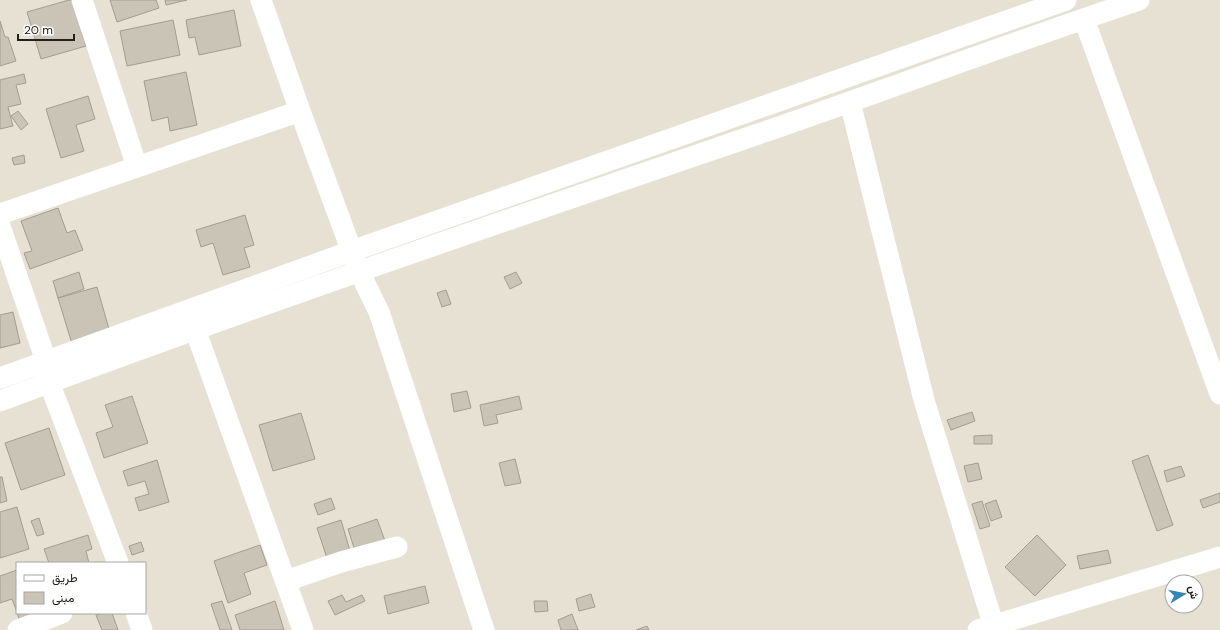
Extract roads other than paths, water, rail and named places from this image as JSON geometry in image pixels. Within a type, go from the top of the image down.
[{"type":"street","points":[[82,0],[136,167]]},
{"type":"street","points":[[261,0],[352,251],[379,312],[484,630]]},
{"type":"street","points":[[0,378],[352,251],[1066,0]]},
{"type":"street","points":[[0,401],[195,329],[850,102],[1138,0]]},
{"type":"street","points":[[1084,18],[1220,394]]},
{"type":"street","points":[[850,102],[924,400],[989,628],[1220,557]]},
{"type":"street","points":[[0,214],[300,111]]},
{"type":"street","points":[[0,226],[46,362]]},
{"type":"street","points":[[195,329],[303,630]]},
{"type":"street","points":[[50,382],[118,562]]},
{"type":"street","points":[[286,581],[341,562],[397,547]]},
{"type":"street","points":[[18,630],[59,614]]},
{"type":"street","points":[[136,614],[142,630]]}]
